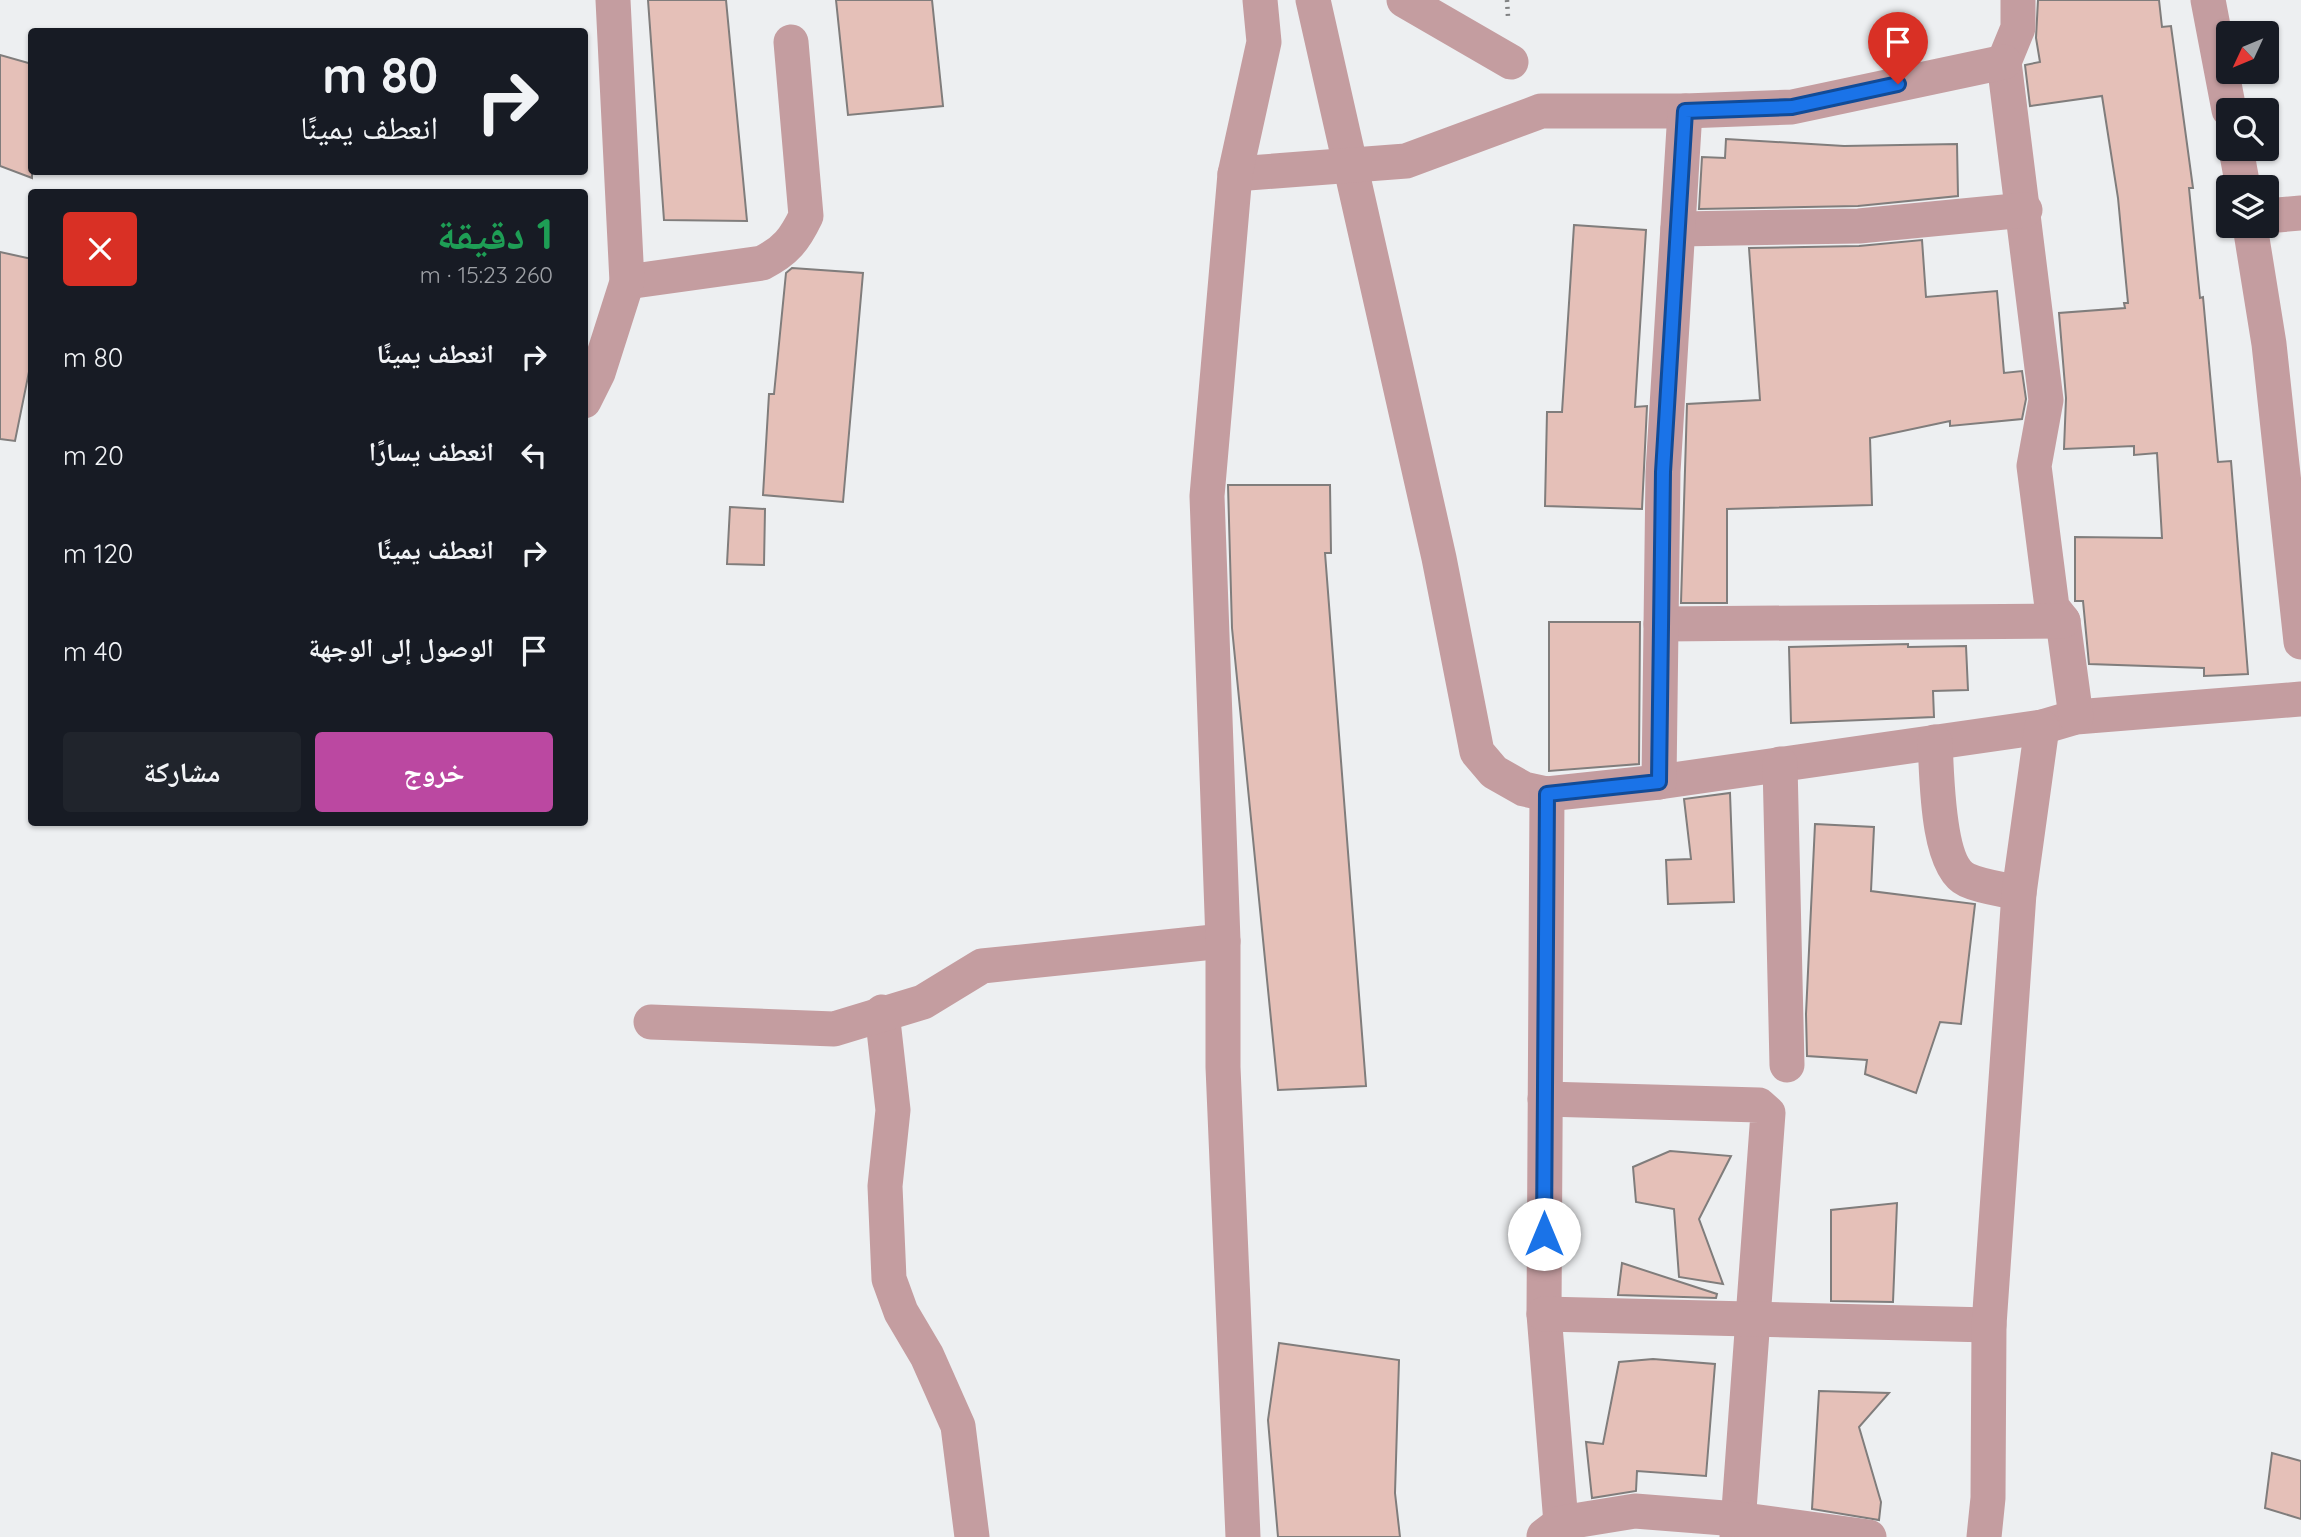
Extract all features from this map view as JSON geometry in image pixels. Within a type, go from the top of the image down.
[{"type":"street","points":[[588,393],[598,373],[627,282],[613,0]]},
{"type":"street","points":[[1243,1537],[1223,1067],[1223,941],[1207,496],[1235,174],[1264,43],[1260,0]]},
{"type":"street","points":[[1313,0],[1439,558],[1477,752],[1494,772],[1524,789],[1547,794],[1659,782],[2042,727],[2076,717],[2301,699]]},
{"type":"street","points":[[1404,0],[1511,62]]},
{"type":"street","points":[[2018,0],[2018,28],[2004,62],[2025,210],[2046,400],[2034,466],[2053,607],[2063,621],[2076,717]]},
{"type":"street","points":[[2208,0],[2227,98]]},
{"type":"street","points":[[627,282],[762,262],[781,254],[794,240],[806,216],[791,42]]},
{"type":"street","points":[[1235,174],[1406,161],[1541,111],[1685,111],[1792,107],[2004,62]]},
{"type":"street","points":[[1659,782],[1663,472],[1685,111]]},
{"type":"street","points":[[1678,229],[1858,226],[2025,210]]},
{"type":"street","points":[[2279,215],[2301,214]]},
{"type":"street","points":[[2252,238],[2269,344],[2301,642]]},
{"type":"street","points":[[1661,624],[2063,621]]},
{"type":"street","points":[[1984,1537],[1988,1498],[1989,1325],[2019,893],[2042,727]]},
{"type":"street","points":[[1935,742],[1941,834],[1957,868],[1967,880],[2019,893]]},
{"type":"street","points":[[1780,764],[1787,1065]]},
{"type":"street","points":[[1547,794],[1544,1314],[1552,1530],[1636,1511],[1737,1528],[1869,1537]]},
{"type":"street","points":[[651,1022],[834,1029],[882,1012],[923,1002],[982,966],[1223,941]]},
{"type":"street","points":[[882,1012],[893,1110],[885,1186],[890,1279],[901,1312],[927,1356],[958,1426],[972,1537]]},
{"type":"street","points":[[1545,1099],[1759,1105],[1766,1108],[1768,1113],[1737,1528]]},
{"type":"street","points":[[1544,1314],[1989,1325]]},
{"type":"building","points":[[648,0],[726,0],[747,221],[664,220]]},
{"type":"building","points":[[836,0],[932,0],[943,106],[848,115]]},
{"type":"building","points":[[2038,0],[2159,0],[2162,27],[2171,26],[2193,188],[2189,188],[2200,298],[2203,297],[2218,462],[2231,461],[2248,674],[2204,676],[2204,668],[2089,664],[2083,601],[2075,601],[2075,537],[2162,538],[2157,453],[2134,455],[2134,446],[2064,449],[2066,398],[2059,313],[2125,308],[2124,303],[2128,303],[2118,198],[2102,96],[2030,106],[2025,65],[2040,62],[2036,38]]},
{"type":"building","points":[[0,55],[28,63],[28,175],[32,175],[32,178],[0,166]]},
{"type":"building","points":[[1726,139],[1844,146],[1957,144],[1958,196],[1858,206],[1699,209],[1702,157],[1725,158]]},
{"type":"building","points":[[1574,225],[1646,230],[1635,407],[1647,406],[1642,509],[1545,506],[1547,412],[1562,412]]},
{"type":"building","points":[[1922,240],[1926,297],[1997,291],[2004,373],[2022,371],[2026,399],[2022,419],[1950,426],[1950,421],[1870,438],[1872,505],[1727,509],[1727,603],[1681,603],[1687,404],[1760,400],[1749,248],[1859,246]]},
{"type":"building","points":[[0,252],[28,258],[28,377],[15,441],[0,439]]},
{"type":"building","points":[[792,268],[863,273],[843,502],[763,495],[769,394],[774,394],[786,273]]},
{"type":"building","points":[[1228,485],[1330,485],[1331,553],[1325,553],[1366,1086],[1278,1090],[1232,628]]},
{"type":"building","points":[[730,507],[765,509],[764,565],[727,564]]},
{"type":"building","points":[[1549,622],[1640,622],[1639,764],[1549,771]]},
{"type":"building","points":[[1908,644],[1908,647],[1966,646],[1968,690],[1933,691],[1934,717],[1791,723],[1789,647]]},
{"type":"building","points":[[1730,793],[1734,902],[1668,904],[1666,860],[1691,859],[1684,799]]},
{"type":"building","points":[[1815,824],[1874,827],[1871,891],[1975,904],[1961,1024],[1940,1022],[1916,1093],[1865,1074],[1867,1060],[1807,1056],[1806,1014]]},
{"type":"building","points":[[1670,1151],[1731,1156],[1699,1219],[1723,1284],[1679,1277],[1674,1209],[1636,1202],[1633,1167]]},
{"type":"building","points":[[1897,1203],[1893,1302],[1831,1301],[1831,1210]]},
{"type":"building","points":[[1622,1263],[1717,1294],[1716,1298],[1618,1295]]},
{"type":"building","points":[[1279,1343],[1399,1360],[1395,1493],[1400,1537],[1278,1537],[1268,1420]]},
{"type":"building","points":[[1653,1359],[1715,1364],[1706,1476],[1637,1471],[1636,1491],[1592,1498],[1586,1442],[1603,1444],[1619,1362]]},
{"type":"building","points":[[1819,1391],[1889,1393],[1859,1427],[1881,1502],[1879,1520],[1812,1509]]},
{"type":"building","points":[[2272,1453],[2301,1461],[2301,1519],[2265,1508]]},
{"type":"route","points":[[1544,1234],[1547,794],[1659,782],[1663,472],[1685,111],[1792,107],[1898,84]]}]
